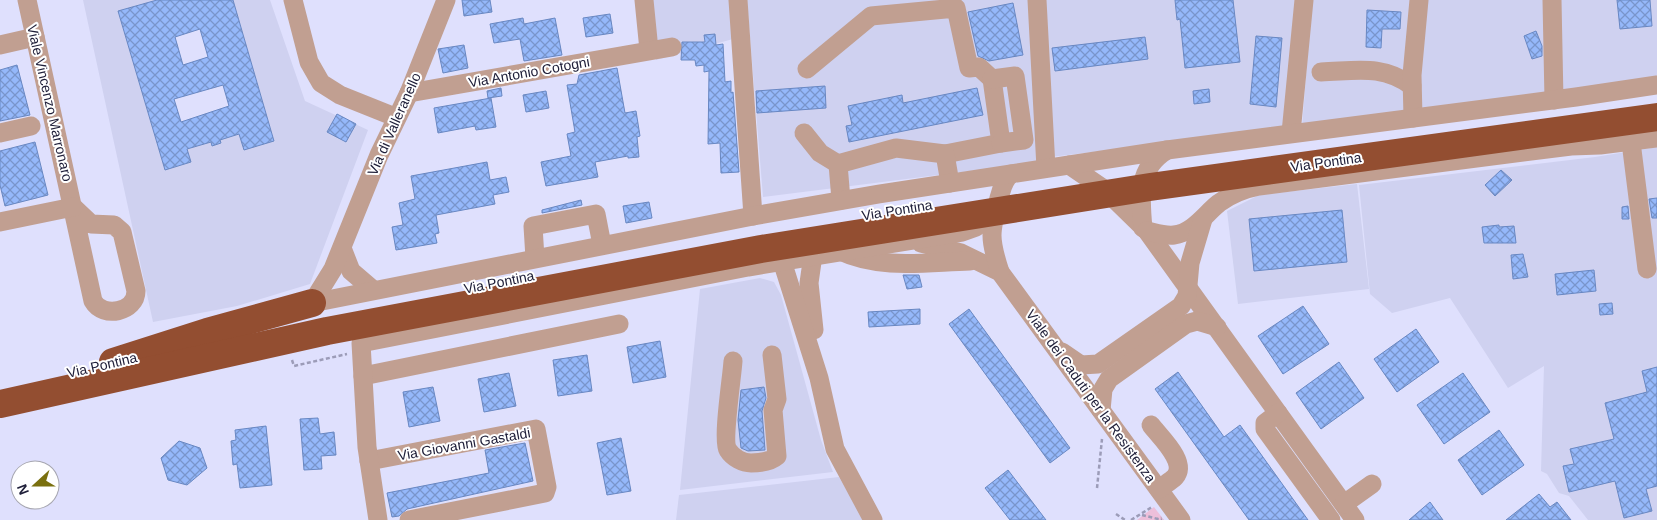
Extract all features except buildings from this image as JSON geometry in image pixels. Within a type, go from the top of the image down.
[{"type":"highway","name":"Via Pontina","points":[[0,387],[116,370],[346,327],[764,240],[1236,166],[1650,123]]},
{"type":"highway","points":[[116,370],[207,332],[312,303]]},
{"type":"highway","points":[[116,370],[263,353],[361,347]]},
{"type":"highway","name":"Via Pontina","points":[[0,404],[116,370]]},
{"type":"street","name":"Viale Vincenzo Marronaro","points":[[27,0],[93,301],[100,310],[106,312],[130,306],[134,301],[136,291],[122,232],[114,225],[91,224],[73,207]]},
{"type":"street","points":[[293,0],[309,62],[321,83],[340,95],[395,117]]},
{"type":"street","name":"Via di Valleranello","points":[[312,303],[330,275],[342,248],[395,117],[409,93],[446,0]]},
{"type":"street","points":[[644,0],[649,50]]},
{"type":"street","points":[[738,0],[764,240],[819,378]]},
{"type":"street","points":[[1037,0],[1046,168]]},
{"type":"street","points":[[1292,133],[1304,0]]},
{"type":"street","points":[[1412,118],[1412,86],[1419,0]]},
{"type":"street","points":[[1552,0],[1554,100]]},
{"type":"street","points":[[807,69],[870,8],[958,4],[969,68],[979,68],[992,79],[1001,143]]},
{"type":"street","points":[[0,45],[35,37]]},
{"type":"street","name":"Via Antonio Cotogni","points":[[409,93],[672,47]]},
{"type":"street","points":[[1321,72],[1375,70],[1392,73],[1412,86]]},
{"type":"street","points":[[804,132],[820,153],[838,164],[896,148],[945,154],[1024,140],[1015,76],[992,79]]},
{"type":"street","name":"Via Pontina","points":[[361,347],[764,240],[842,200],[1167,150],[1657,85]]},
{"type":"street","points":[[1021,119],[1044,117]]},
{"type":"street","points":[[1647,270],[1650,123]]},
{"type":"street","name":"Via Pontina","points":[[1145,230],[1175,235],[1203,219],[1212,209],[1230,196],[1258,186],[1571,146],[1650,123]]},
{"type":"street","points":[[0,133],[31,126]]},
{"type":"street","points":[[1145,230],[1141,199],[1145,177],[1152,161],[1167,150]]},
{"type":"street","points":[[945,154],[950,183]]},
{"type":"street","points":[[838,164],[842,200]]},
{"type":"street","points":[[1069,164],[1104,189],[1145,230],[1188,285],[1355,520]]},
{"type":"street","points":[[1000,272],[991,239],[1003,184],[1011,174]]},
{"type":"street","points":[[980,178],[993,186],[997,206]]},
{"type":"street","name":"Via Pontina","points":[[312,303],[372,289],[602,245],[764,240],[813,255],[904,242],[967,230],[983,223],[997,206]]},
{"type":"street","points":[[0,222],[73,207]]},
{"type":"street","points":[[535,258],[533,226],[542,224],[596,214],[602,245]]},
{"type":"street","name":"Via Pontina","points":[[1055,347],[1076,363],[1087,366],[1098,364],[1180,306],[1186,296],[1191,255],[1203,219]]},
{"type":"street","name":"Via Pontina","points":[[904,242],[947,248],[978,260],[1000,272]]},
{"type":"street","points":[[342,248],[351,271],[372,289]]},
{"type":"street","points":[[839,251],[856,259],[885,263],[978,260]]},
{"type":"street","points":[[813,255],[809,283],[819,378],[835,449],[873,520]]},
{"type":"street","name":"Viale dei Caduti per la Resistenza","points":[[1000,272],[1101,410],[1157,497],[1181,520]]},
{"type":"street","points":[[1101,410],[1103,389],[1108,379],[1182,326],[1197,321],[1217,327]]},
{"type":"street","points":[[362,376],[619,324]]},
{"type":"street","points":[[361,347],[369,462],[378,520]]},
{"type":"street","points":[[734,361],[728,421],[725,431],[727,450],[738,460],[749,463],[772,461],[777,456],[773,410],[777,400],[772,355]]},
{"type":"street","points":[[1278,413],[1265,423],[1265,429],[1331,520]]},
{"type":"street","points":[[1151,425],[1178,460],[1179,469],[1157,497]]},
{"type":"street","name":"Via Giovanni Gastaldi","points":[[369,462],[536,430],[548,486],[545,493],[409,520]]},
{"type":"street","points":[[1344,504],[1372,484]]},
{"type":"path","points":[[294,366],[361,347]]},
{"type":"path","points":[[1098,488],[1102,432]]},
{"type":"path","points":[[1131,520],[1142,515],[1157,497]]},
{"type":"path","points":[[1116,514],[1125,520]]},
{"type":"path","points":[[1142,515],[1162,520]]},
{"type":"shaded area","points":[[83,0],[157,0],[118,12],[165,170],[191,162],[187,149],[211,142],[212,146],[221,143],[220,140],[239,134],[244,149],[274,140],[233,0],[270,0],[305,101],[368,130],[310,284],[237,306],[153,322]]},
{"type":"shaded area","points":[[652,0],[731,0],[733,39],[656,60]]},
{"type":"shaded area","points":[[747,0],[1033,0],[1042,162],[763,197]]},
{"type":"shaded area","points":[[1045,0],[1296,0],[1285,129],[1051,157]]},
{"type":"shaded area","points":[[1312,0],[1549,0],[1546,95],[1302,127]]},
{"type":"shaded area","points":[[1560,0],[1657,0],[1657,77],[1560,95]]},
{"type":"shaded area","points":[[1657,147],[1657,520],[1588,520],[1569,496],[1559,493],[1547,474],[1541,471],[1544,366],[1508,388],[1450,298],[1392,313],[1370,294],[1359,185],[1595,157]]},
{"type":"shaded area","points":[[1357,184],[1369,289],[1238,304],[1227,211],[1259,195]]},
{"type":"shaded area","points":[[760,278],[774,282],[781,295],[821,440],[833,472],[680,490],[700,289]]},
{"type":"shaded area","points":[[839,477],[864,520],[676,520],[679,495]]},
{"type":"green space","points":[[1154,507],[1164,520],[1137,520]]}]
